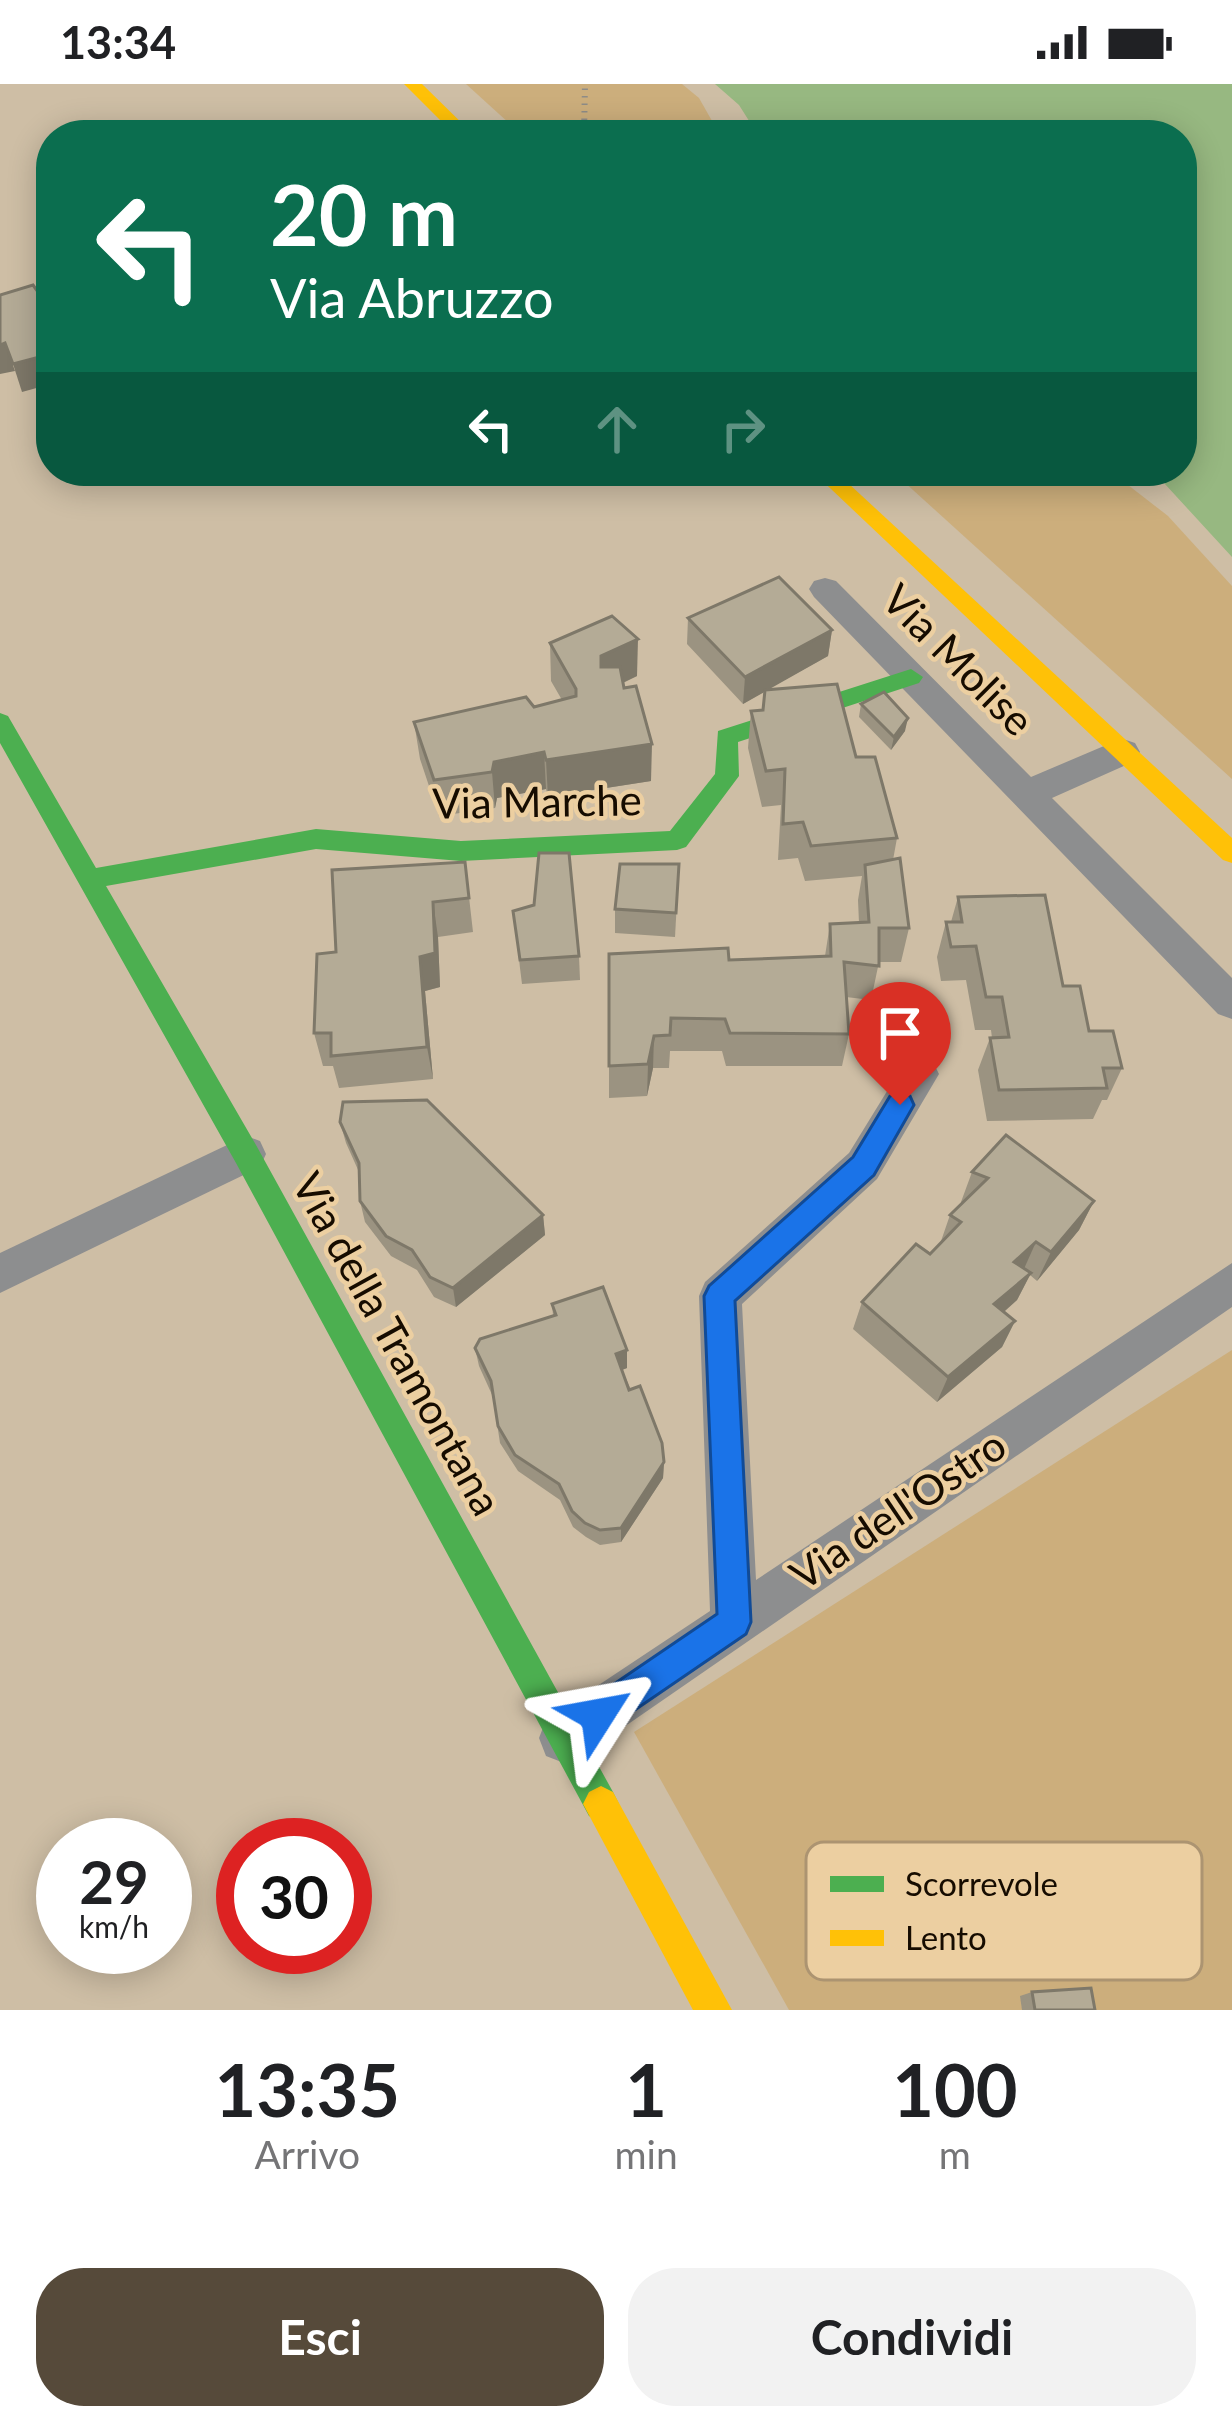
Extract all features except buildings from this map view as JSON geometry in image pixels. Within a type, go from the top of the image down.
[{"type":"street","points":[[412,84],[450,120]]},
{"type":"street","points":[[838,486],[1232,853]]},
{"type":"street","name":"Via Molise","points":[[825,590],[1232,1003]]},
{"type":"street","name":"Via Marche","points":[[89,878],[316,839],[461,851],[677,840],[728,776],[726,737],[911,677]]},
{"type":"street","name":"Via della Tramontana","points":[[0,722],[246,1154],[713,2010]]},
{"type":"street","name":"Via Molise","points":[[1026,794],[1123,752]]},
{"type":"street","points":[[734,1622],[719,1296],[863,1166],[919,1074]]},
{"type":"street","points":[[0,1274],[246,1154]]},
{"type":"street","name":"Via dell'Ostro","points":[[564,1738],[1232,1282]]},
{"type":"path","points":[[584,120],[585,84]]},
{"type":"shaded area","points":[[466,84],[682,84],[699,98],[711,120],[506,120]]},
{"type":"shaded area","points":[[715,84],[1232,84],[1232,557],[1167,486],[1197,486],[1197,120],[748,120]]},
{"type":"shaded area","points":[[909,486],[1129,486],[1168,516],[1232,586],[1232,779]]},
{"type":"shaded area","points":[[1232,1350],[1232,2010],[789,2010],[634,1732]]},
{"type":"traffic: fast","points":[[89,879],[316,839],[461,851],[677,840],[727,776],[726,737],[911,677]]},
{"type":"traffic: fast","points":[[0,722],[246,1154],[601,1804]]},
{"type":"traffic: slow","points":[[412,84],[449,120]]},
{"type":"traffic: slow","points":[[838,486],[1232,853]]},
{"type":"traffic: slow","points":[[601,1804],[713,2010]]},
{"type":"route","points":[[598,1715],[734,1622],[719,1296],[863,1166],[900,1105]]}]
